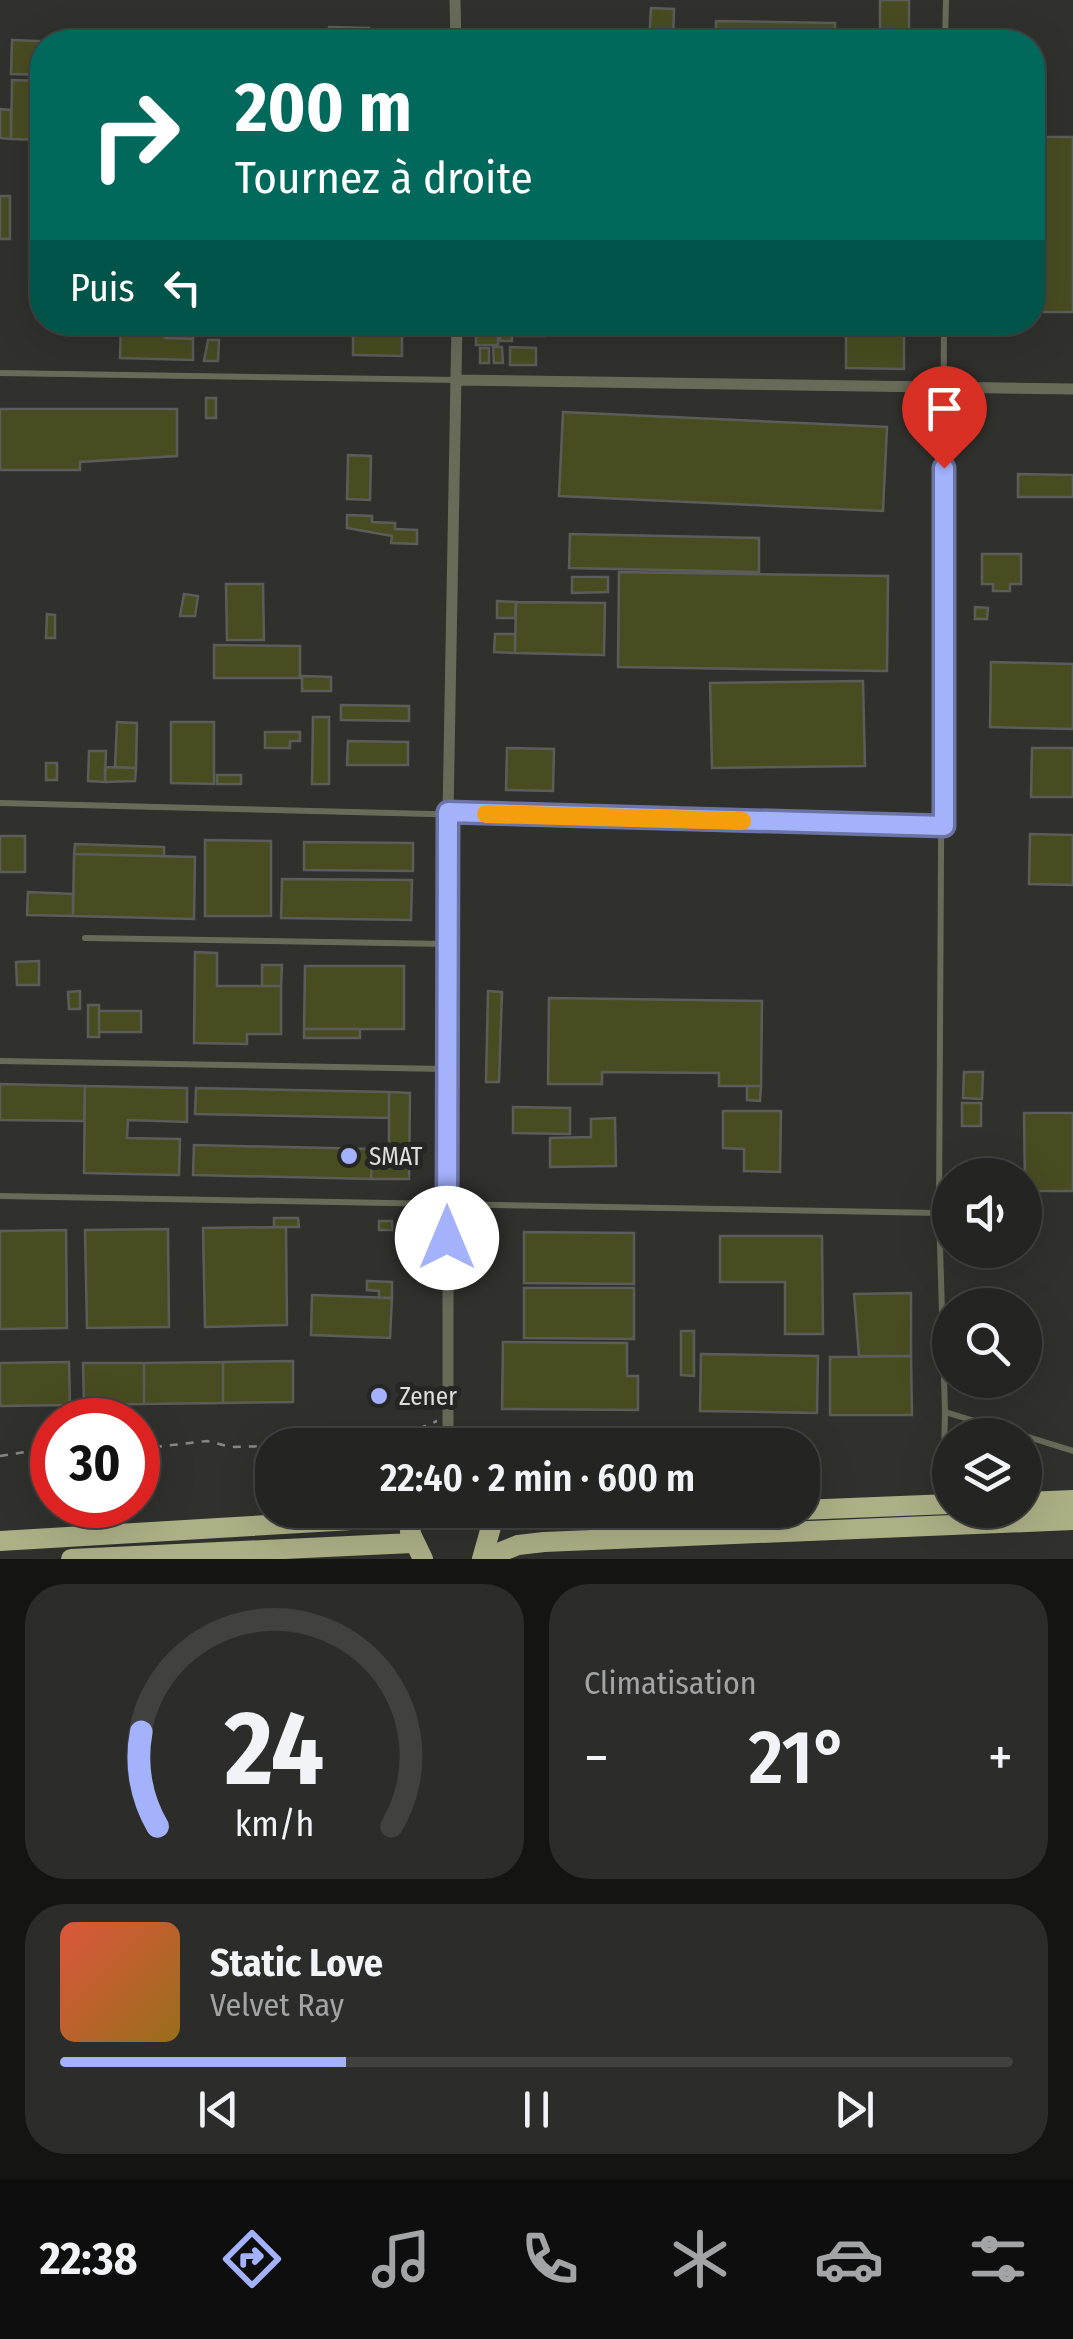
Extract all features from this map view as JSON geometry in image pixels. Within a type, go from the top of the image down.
[{"type":"highway","points":[[1042,1501],[1073,1500]]},
{"type":"highway","points":[[820,1510],[932,1506]]},
{"type":"highway","points":[[483,1559],[518,1545],[544,1542],[1073,1520]]},
{"type":"highway","points":[[0,1541],[255,1526]]},
{"type":"highway","points":[[483,1559],[490,1537],[488,1528]]},
{"type":"highway","points":[[70,1559],[417,1551]]},
{"type":"street","points":[[455,0],[456,30]]},
{"type":"street","points":[[446,1428],[448,812],[457,335]]},
{"type":"street","points":[[457,380],[1073,390]]},
{"type":"street","points":[[447,1423],[448,1428]]},
{"type":"lane","points":[[945,30],[946,0]]},
{"type":"lane","points":[[939,1158],[944,826],[944,335]]},
{"type":"lane","points":[[0,374],[457,380]]},
{"type":"lane","points":[[0,804],[944,826]]},
{"type":"lane","points":[[85,938],[448,944]]},
{"type":"lane","points":[[0,1062],[448,1069]]},
{"type":"lane","points":[[0,1196],[932,1213]]},
{"type":"lane","points":[[940,1268],[945,1418]]},
{"type":"lane","points":[[945,1412],[964,1418]]},
{"type":"lane","points":[[1042,1442],[1073,1451]]},
{"type":"path","points":[[431,1428],[447,1423]]},
{"type":"path","points":[[160,1446],[255,1445]]},
{"type":"path","points":[[0,1456],[30,1451]]},
{"type":"building","points":[[880,0],[909,0],[909,30],[880,30]]},
{"type":"building","points":[[651,8],[674,9],[673,30],[650,30]]},
{"type":"building","points":[[716,21],[835,23],[835,30],[716,30]]},
{"type":"building","points":[[329,27],[369,28],[369,30],[329,30]]},
{"type":"building","points":[[12,40],[30,41],[30,75],[11,74]]},
{"type":"building","points":[[12,80],[30,81],[30,140],[11,139]]},
{"type":"building","points":[[0,109],[11,110],[11,139],[0,138]]},
{"type":"building","points":[[1045,137],[1073,137],[1073,312],[1045,312]]},
{"type":"building","points":[[0,196],[10,196],[10,239],[0,239]]},
{"type":"building","points":[[121,335],[193,339],[193,360],[120,358]]},
{"type":"building","points":[[165,335],[193,335],[193,339]]},
{"type":"building","points":[[353,335],[402,335],[402,356],[353,355]]},
{"type":"building","points":[[476,335],[498,335],[498,345],[476,345]]},
{"type":"building","points":[[500,335],[512,335],[512,341],[500,341]]},
{"type":"building","points":[[846,335],[904,335],[904,369],[846,368]]},
{"type":"building","points":[[208,340],[219,340],[218,361],[204,361]]},
{"type":"building","points":[[493,347],[502,347],[503,363],[494,363]]},
{"type":"building","points":[[510,347],[536,348],[536,365],[510,365]]},
{"type":"building","points":[[480,348],[489,348],[489,363],[480,363]]},
{"type":"building","points":[[206,398],[216,398],[216,418],[206,418]]},
{"type":"building","points":[[0,409],[177,409],[177,456],[80,462],[80,470],[0,470]]},
{"type":"building","points":[[563,412],[887,427],[883,511],[559,496]]},
{"type":"building","points":[[348,455],[371,456],[370,500],[347,499]]},
{"type":"building","points":[[1018,474],[1073,475],[1073,497],[1018,497]]},
{"type":"building","points":[[347,515],[372,516],[372,522],[395,523],[395,529],[417,530],[417,544],[391,543],[392,536],[347,528]]},
{"type":"building","points":[[570,534],[759,538],[759,572],[569,568]]},
{"type":"building","points":[[982,554],[1021,554],[1021,584],[1010,584],[1010,591],[993,591],[993,584],[982,584]]},
{"type":"building","points":[[619,572],[888,576],[887,671],[618,667]]},
{"type":"building","points":[[572,577],[608,577],[608,592],[572,593]]},
{"type":"building","points":[[226,584],[263,584],[264,640],[227,640]]},
{"type":"building","points":[[184,594],[198,596],[195,616],[180,616]]},
{"type":"building","points":[[497,601],[516,602],[515,618],[497,618]]},
{"type":"building","points":[[516,602],[605,603],[604,655],[515,653]]},
{"type":"building","points":[[975,607],[988,608],[987,619],[975,619]]},
{"type":"building","points":[[47,614],[55,615],[55,638],[46,638]]},
{"type":"building","points":[[495,634],[515,634],[515,653],[494,652]]},
{"type":"building","points":[[214,645],[300,646],[300,678],[214,678]]},
{"type":"building","points":[[991,662],[1073,664],[1073,729],[990,727]]},
{"type":"building","points":[[302,676],[331,677],[331,691],[302,691]]},
{"type":"building","points":[[863,681],[865,766],[712,768],[710,683]]},
{"type":"building","points":[[341,705],[409,706],[409,721],[341,720]]},
{"type":"building","points":[[313,717],[329,717],[329,784],[312,784]]},
{"type":"building","points":[[117,722],[137,723],[136,768],[115,767]]},
{"type":"building","points":[[171,722],[214,722],[214,784],[171,783]]},
{"type":"building","points":[[265,732],[300,732],[300,741],[290,741],[290,748],[265,748]]},
{"type":"building","points":[[348,741],[408,742],[408,765],[347,765]]},
{"type":"building","points":[[507,748],[554,749],[553,791],[506,790]]},
{"type":"building","points":[[1032,748],[1073,748],[1073,797],[1031,797]]},
{"type":"building","points":[[89,751],[106,751],[105,782],[88,781]]},
{"type":"building","points":[[46,763],[57,763],[57,780],[46,780]]},
{"type":"building","points":[[105,767],[136,768],[135,781],[105,782]]},
{"type":"building","points":[[217,775],[241,775],[241,784],[217,784]]},
{"type":"building","points":[[1030,834],[1073,835],[1073,885],[1029,884]]},
{"type":"building","points":[[0,836],[25,836],[25,872],[0,872]]},
{"type":"building","points":[[205,840],[271,841],[271,916],[205,916]]},
{"type":"building","points":[[304,842],[413,843],[413,871],[304,870]]},
{"type":"building","points":[[75,844],[164,847],[164,856],[74,854]]},
{"type":"building","points":[[74,854],[195,857],[194,919],[73,916]]},
{"type":"building","points":[[282,879],[412,880],[411,920],[281,918]]},
{"type":"building","points":[[28,892],[73,894],[73,916],[27,915]]},
{"type":"building","points":[[195,952],[217,953],[217,986],[281,986],[281,1034],[247,1034],[247,1044],[194,1043]]},
{"type":"building","points":[[39,961],[39,985],[17,985],[16,962]]},
{"type":"building","points":[[262,965],[282,965],[281,986],[262,986]]},
{"type":"building","points":[[305,966],[404,966],[404,1029],[304,1029]]},
{"type":"building","points":[[80,991],[80,1009],[69,1009],[68,992]]},
{"type":"building","points":[[488,991],[502,992],[499,1082],[486,1082]]},
{"type":"building","points":[[549,998],[762,1001],[761,1086],[719,1086],[719,1073],[602,1072],[602,1084],[548,1084]]},
{"type":"building","points":[[88,1005],[99,1005],[99,1037],[88,1037]]},
{"type":"building","points":[[99,1011],[141,1011],[141,1032],[99,1032]]},
{"type":"building","points":[[304,1029],[360,1029],[360,1038],[304,1038]]},
{"type":"building","points":[[964,1072],[983,1072],[982,1099],[963,1098]]},
{"type":"building","points":[[0,1084],[85,1086],[84,1121],[0,1120]]},
{"type":"building","points":[[85,1086],[187,1088],[187,1122],[128,1120],[127,1138],[180,1139],[179,1175],[84,1173]]},
{"type":"building","points":[[747,1086],[761,1086],[760,1101],[747,1100]]},
{"type":"building","points":[[196,1088],[389,1092],[389,1118],[195,1114]]},
{"type":"building","points":[[389,1092],[410,1093],[409,1179],[371,1179],[372,1149],[389,1149]]},
{"type":"building","points":[[962,1103],[981,1103],[981,1126],[962,1126]]},
{"type":"building","points":[[513,1107],[570,1108],[570,1134],[513,1133]]},
{"type":"building","points":[[723,1111],[781,1111],[780,1172],[744,1171],[744,1149],[723,1148]]},
{"type":"building","points":[[1024,1113],[1073,1113],[1073,1191],[1042,1191],[1042,1158],[1025,1158]]},
{"type":"building","points":[[615,1118],[616,1166],[550,1167],[550,1138],[591,1137],[591,1119]]},
{"type":"building","points":[[194,1145],[372,1149],[371,1179],[193,1175]]},
{"type":"building","points":[[274,1218],[298,1218],[299,1227],[274,1227]]},
{"type":"building","points":[[379,1221],[392,1221],[392,1230],[379,1230]]},
{"type":"building","points":[[286,1227],[287,1325],[205,1327],[203,1228]]},
{"type":"building","points":[[168,1229],[169,1327],[87,1328],[85,1230]]},
{"type":"building","points":[[66,1230],[67,1328],[0,1329],[0,1231]]},
{"type":"building","points":[[524,1232],[634,1233],[634,1284],[524,1283]]},
{"type":"building","points":[[720,1236],[822,1236],[823,1334],[785,1334],[785,1282],[720,1282]]},
{"type":"building","points":[[367,1281],[392,1282],[392,1298],[379,1298],[379,1291],[367,1290]]},
{"type":"building","points":[[524,1288],[634,1288],[634,1339],[524,1338]]},
{"type":"building","points":[[911,1293],[911,1356],[859,1356],[854,1294]]},
{"type":"building","points":[[312,1295],[392,1298],[390,1338],[311,1335]]},
{"type":"building","points":[[681,1331],[694,1331],[694,1376],[681,1375]]},
{"type":"building","points":[[503,1342],[627,1343],[627,1376],[638,1376],[638,1410],[502,1409]]},
{"type":"building","points":[[701,1354],[818,1356],[817,1413],[700,1411]]},
{"type":"building","points":[[911,1356],[912,1415],[830,1415],[830,1357]]},
{"type":"building","points":[[293,1361],[293,1402],[223,1403],[223,1362]]},
{"type":"building","points":[[69,1362],[70,1398],[30,1398],[30,1406],[0,1406],[0,1363]]},
{"type":"building","points":[[223,1362],[223,1403],[160,1404],[160,1398],[144,1398],[144,1363]]},
{"type":"building","points":[[83,1363],[144,1363],[144,1398],[84,1398]]},
{"type":"slow traffic","points":[[486,814],[742,821]]},
{"type":"place","name":"SMAT","points":[[349,1156]]},
{"type":"place","name":"Zener","points":[[379,1396]]},
{"type":"route","points":[[447,1238],[448,812],[944,826],[944,468]]}]
